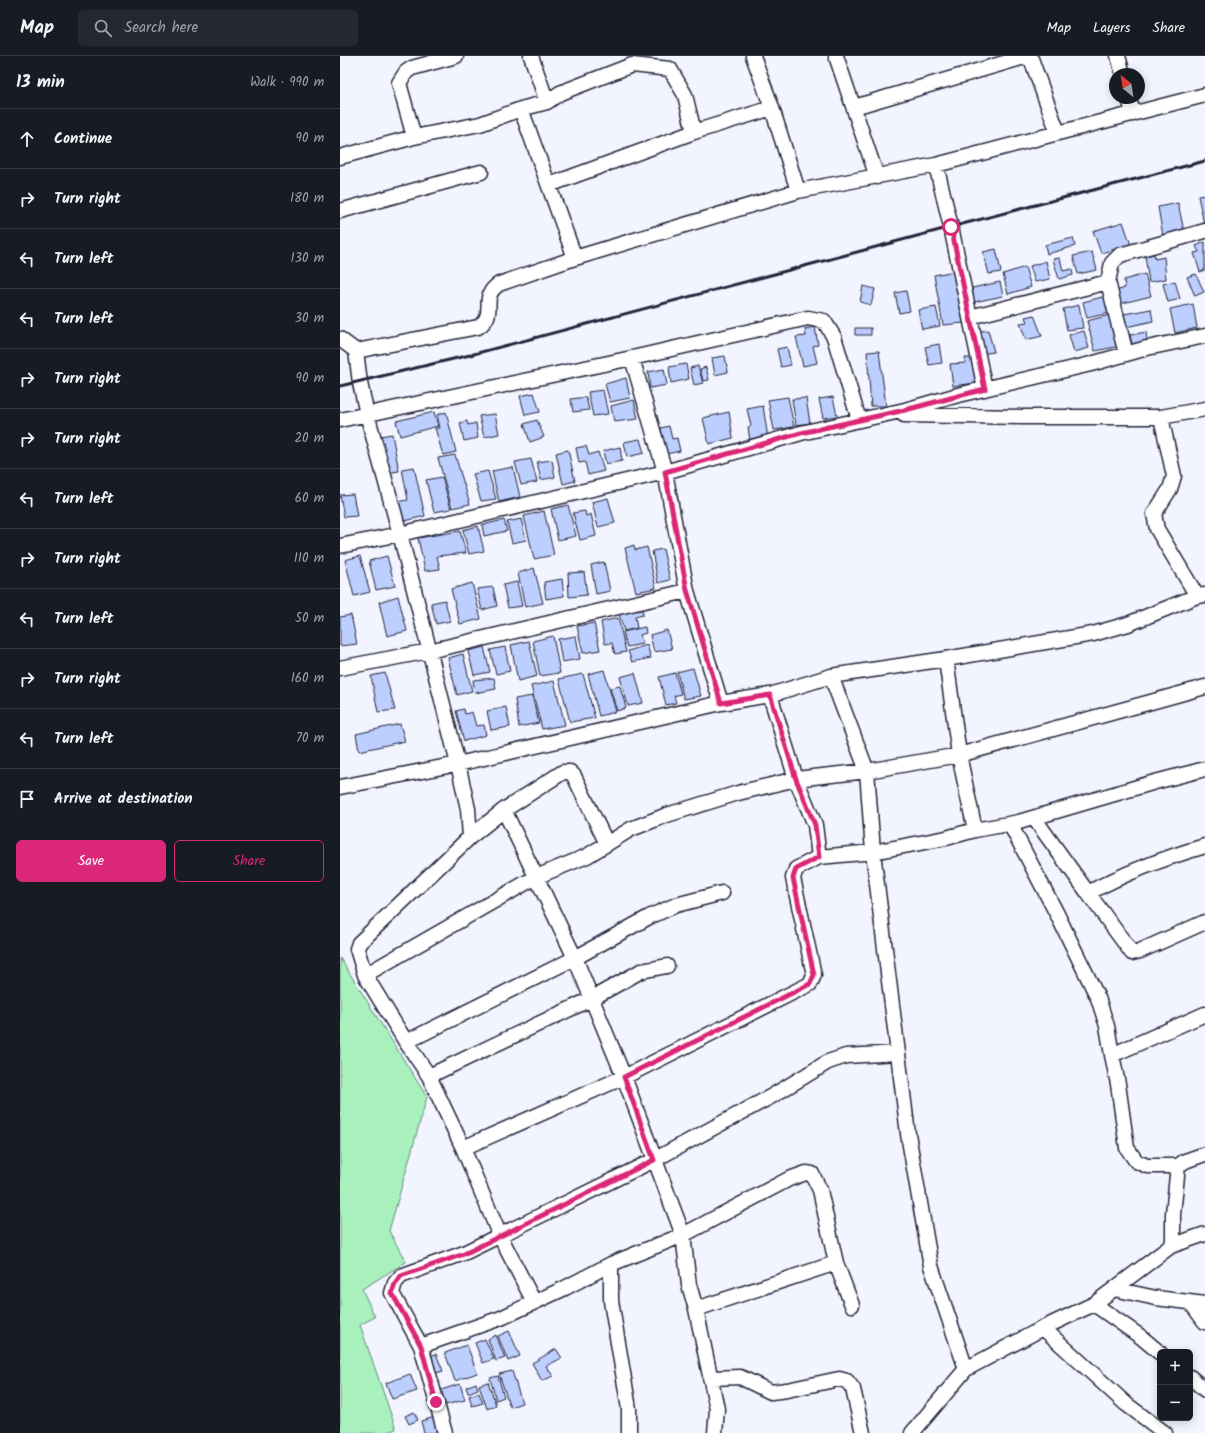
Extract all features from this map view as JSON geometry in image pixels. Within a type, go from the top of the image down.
[{"type":"street","points":[[414,137],[399,83],[406,72],[412,68],[456,56]]},
{"type":"street","points":[[531,56],[547,102]]},
{"type":"street","points":[[753,56],[772,108],[798,191]]},
{"type":"street","points":[[836,56],[877,177]]},
{"type":"street","points":[[854,107],[1029,56],[1058,133]]},
{"type":"street","points":[[1118,56],[1121,68]]},
{"type":"street","points":[[340,157],[414,137],[480,124],[521,109],[547,102],[560,93],[631,61],[670,69],[685,95],[694,132]]},
{"type":"street","points":[[356,351],[478,327],[484,323],[488,317],[489,296],[492,288],[499,284],[575,258],[798,191],[936,165],[1205,95]]},
{"type":"street","points":[[1130,104],[1133,114]]},
{"type":"street","points":[[549,185],[694,132],[772,108]]},
{"type":"street","points":[[521,109],[575,258]]},
{"type":"street","points":[[936,165],[985,389]]},
{"type":"street","points":[[340,211],[480,172]]},
{"type":"street","points":[[1126,354],[1108,282],[1112,263],[1120,255],[1205,231]]},
{"type":"street","points":[[970,317],[1108,282]]},
{"type":"street","points":[[340,420],[632,358],[808,318],[824,321],[834,337],[859,420]]},
{"type":"street","points":[[340,546],[400,534],[665,472],[801,433],[1205,336]]},
{"type":"street","points":[[340,339],[356,351],[360,383],[367,414],[400,534],[428,651],[458,764],[468,809],[470,837]]},
{"type":"street","points":[[632,358],[665,472],[687,590],[721,703]]},
{"type":"street","points":[[883,414],[1023,417],[1161,417],[1205,409]]},
{"type":"street","points":[[340,787],[458,764],[721,703],[770,695],[831,676],[946,659],[1093,634],[1128,624],[1201,596],[1158,529],[1154,514],[1170,489],[1174,476],[1161,417]]},
{"type":"street","points":[[340,668],[428,651],[687,590]]},
{"type":"street","points":[[946,659],[959,755],[975,830]]},
{"type":"street","points":[[831,676],[867,771],[873,852],[908,1134],[932,1266],[966,1369]]},
{"type":"street","points":[[365,975],[536,877],[587,856],[631,829],[667,815],[738,793],[796,779],[867,771],[959,755],[1205,687]]},
{"type":"street","points":[[770,695],[796,779],[815,825],[819,857]]},
{"type":"street","points":[[463,1148],[624,1077],[810,984],[814,975],[793,878],[796,869],[819,857],[873,852],[1010,824],[1155,782],[1205,770]]},
{"type":"street","points":[[534,1302],[500,1236],[463,1148],[429,1076],[406,1042],[365,975],[357,949],[359,943],[470,837],[504,810],[563,772],[570,772],[574,776],[607,844]]},
{"type":"street","points":[[504,810],[575,958],[624,1077],[683,1235],[689,1285],[696,1309],[716,1409],[715,1433]]},
{"type":"street","points":[[1034,818],[1132,953],[1140,951],[1205,922]]},
{"type":"street","points":[[1010,824],[1057,914],[1098,998],[1107,1026],[1118,1084],[1127,1148],[1136,1161],[1147,1166],[1178,1166],[1185,1161],[1205,1154]]},
{"type":"street","points":[[1088,893],[1142,867],[1170,856],[1205,846]]},
{"type":"street","points":[[406,1042],[575,958],[649,917],[676,905],[722,893]]},
{"type":"street","points":[[429,1076],[591,999],[641,971],[667,966]]},
{"type":"street","points":[[1112,1054],[1205,1014]]},
{"type":"street","points":[[444,1433],[421,1346],[392,1293],[395,1284],[401,1276],[464,1254],[654,1160],[772,1096],[828,1062],[846,1056],[898,1053]]},
{"type":"street","points":[[1171,1246],[1173,1241],[1173,1214],[1178,1166]]},
{"type":"street","points":[[421,1346],[501,1318],[565,1288],[611,1264],[683,1235],[789,1179],[806,1173],[812,1174],[820,1190],[836,1263],[852,1305]]},
{"type":"street","points":[[912,1433],[966,1369],[1043,1328],[1094,1304],[1171,1246],[1205,1234]]},
{"type":"street","points":[[696,1309],[836,1263]]},
{"type":"street","points":[[611,1264],[611,1301],[629,1409],[629,1433]]},
{"type":"street","points":[[1114,1289],[1156,1298],[1198,1304],[1205,1322]]},
{"type":"street","points":[[1094,1304],[1141,1337],[1157,1350]]},
{"type":"street","points":[[1043,1328],[1126,1404],[1164,1433]]},
{"type":"street","points":[[710,1378],[740,1377],[771,1392],[839,1379],[847,1381],[853,1389],[863,1433]]},
{"type":"street","points":[[1193,1380],[1205,1390]]},
{"type":"green space","points":[[340,958],[427,1097],[389,1231],[406,1262],[362,1289],[375,1317],[360,1325],[396,1429],[385,1433],[340,1433]]},
{"type":"building","points":[[1205,195],[1205,224],[1204,224],[1198,196]]},
{"type":"building","points":[[1178,203],[1184,231],[1163,236],[1158,207]]},
{"type":"building","points":[[1123,222],[1131,245],[1101,253],[1093,231]]},
{"type":"building","points":[[1073,238],[1075,246],[1047,254],[1045,245]]},
{"type":"building","points":[[1205,242],[1205,270],[1200,272],[1194,253],[1199,252],[1196,246]]},
{"type":"building","points":[[996,249],[1001,272],[989,274],[983,252]]},
{"type":"building","points":[[1092,252],[1097,270],[1078,274],[1073,256]]},
{"type":"building","points":[[1154,254],[1155,259],[1164,257],[1166,279],[1149,282],[1145,256]]},
{"type":"building","points":[[1060,258],[1063,271],[1072,269],[1073,275],[1059,279],[1053,259]]},
{"type":"building","points":[[1046,261],[1050,279],[1035,282],[1030,266]]},
{"type":"building","points":[[1025,267],[1031,287],[1008,294],[1003,274]]},
{"type":"building","points":[[955,271],[964,323],[943,325],[934,275]]},
{"type":"building","points":[[1145,274],[1151,296],[1119,304],[1116,291],[1125,288],[1124,280]]},
{"type":"building","points":[[1196,274],[1204,292],[1195,296],[1187,277]]},
{"type":"building","points":[[1175,281],[1180,299],[1168,302],[1163,284]]},
{"type":"building","points":[[1000,282],[1003,296],[974,302],[972,288]]},
{"type":"building","points":[[863,286],[875,289],[871,305],[860,302]]},
{"type":"building","points":[[906,291],[910,311],[899,313],[895,293]]},
{"type":"building","points":[[1106,296],[1110,313],[1087,318],[1083,302]]},
{"type":"building","points":[[1193,304],[1197,328],[1175,333],[1170,309]]},
{"type":"building","points":[[1079,305],[1083,328],[1067,330],[1063,309]]},
{"type":"building","points":[[936,307],[940,326],[922,329],[918,310]]},
{"type":"building","points":[[1151,309],[1153,321],[1126,327],[1124,314]]},
{"type":"building","points":[[1034,315],[1042,336],[1026,340],[1020,323],[1027,322],[1025,317]]},
{"type":"building","points":[[1110,315],[1120,346],[1095,351],[1087,321]]},
{"type":"building","points":[[815,327],[818,345],[813,346],[817,363],[803,366],[796,337],[806,336],[805,329]]},
{"type":"building","points":[[855,328],[871,328],[871,335],[855,335]]},
{"type":"building","points":[[988,330],[994,352],[980,354],[975,332]]},
{"type":"building","points":[[1084,331],[1089,348],[1074,352],[1069,335]]},
{"type":"building","points":[[1146,332],[1147,341],[1132,344],[1130,335]]},
{"type":"building","points":[[939,344],[942,363],[929,365],[925,347]]},
{"type":"building","points":[[787,347],[791,365],[781,367],[777,349]]},
{"type":"building","points":[[879,351],[886,406],[871,406],[867,352]]},
{"type":"building","points":[[725,356],[728,372],[715,375],[712,358]]},
{"type":"building","points":[[965,358],[974,358],[976,383],[953,386],[950,364],[966,363]]},
{"type":"building","points":[[686,364],[689,379],[671,383],[669,367]]},
{"type":"building","points":[[698,366],[703,383],[694,385],[690,368]]},
{"type":"building","points":[[706,367],[709,380],[703,381],[700,369]]},
{"type":"building","points":[[664,369],[667,385],[650,388],[648,372]]},
{"type":"building","points":[[626,378],[630,398],[610,402],[605,384]]},
{"type":"building","points":[[603,390],[608,414],[593,416],[588,392]]},
{"type":"building","points":[[534,393],[540,412],[525,415],[520,396]]},
{"type":"building","points":[[586,397],[589,410],[573,412],[571,399]]},
{"type":"building","points":[[788,397],[794,427],[774,430],[768,400]]},
{"type":"building","points":[[833,397],[837,416],[823,418],[819,399]]},
{"type":"building","points":[[806,398],[810,423],[796,425],[792,399]]},
{"type":"building","points":[[634,400],[638,419],[614,422],[611,406]]},
{"type":"building","points":[[763,406],[768,438],[750,441],[748,427],[751,426],[747,409]]},
{"type":"building","points":[[434,412],[438,426],[400,436],[396,421]]},
{"type":"building","points":[[446,412],[456,452],[443,455],[435,428],[440,428],[437,415]]},
{"type":"building","points":[[729,412],[733,438],[709,444],[703,418]]},
{"type":"building","points":[[495,414],[499,434],[484,437],[479,416]]},
{"type":"building","points":[[537,420],[544,437],[530,442],[524,424]]},
{"type":"building","points":[[467,421],[468,425],[476,423],[478,438],[464,441],[460,423]]},
{"type":"building","points":[[669,426],[672,439],[677,438],[680,451],[666,454],[661,428]]},
{"type":"building","points":[[392,434],[399,471],[387,473],[380,436]]},
{"type":"building","points":[[640,439],[644,453],[627,457],[624,442]]},
{"type":"building","points":[[586,446],[589,455],[598,452],[604,471],[588,475],[585,462],[579,463],[576,448]]},
{"type":"building","points":[[620,447],[622,461],[606,464],[603,451]]},
{"type":"building","points":[[568,450],[575,481],[563,484],[556,453]]},
{"type":"building","points":[[455,455],[470,504],[452,508],[438,458]]},
{"type":"building","points":[[531,459],[537,482],[521,485],[515,462]]},
{"type":"building","points":[[552,460],[555,477],[541,480],[537,462]]},
{"type":"building","points":[[414,467],[425,516],[401,522],[396,502],[408,500],[402,469]]},
{"type":"building","points":[[513,467],[520,497],[499,502],[492,471]]},
{"type":"building","points":[[488,471],[496,499],[481,501],[473,474]]},
{"type":"building","points":[[442,477],[451,509],[434,512],[426,480]]},
{"type":"building","points":[[353,494],[357,516],[344,517],[340,495]]},
{"type":"building","points":[[608,498],[615,523],[598,527],[592,502]]},
{"type":"building","points":[[568,505],[576,536],[558,540],[551,509]]},
{"type":"building","points":[[544,511],[554,555],[534,559],[524,516]]},
{"type":"building","points":[[585,511],[586,516],[591,514],[596,536],[580,540],[573,513]]},
{"type":"building","points":[[521,519],[526,540],[512,543],[507,522]]},
{"type":"building","points":[[504,520],[507,531],[484,536],[482,525]]},
{"type":"building","points":[[478,526],[484,551],[469,554],[463,530]]},
{"type":"building","points":[[460,531],[466,553],[437,556],[440,569],[425,571],[418,538]]},
{"type":"building","points":[[634,545],[635,550],[647,547],[656,588],[636,592],[625,548]]},
{"type":"building","points":[[663,549],[670,580],[658,583],[652,551]]},
{"type":"building","points":[[360,556],[370,592],[354,596],[345,560]]},
{"type":"building","points":[[387,556],[395,586],[376,590],[369,561]]},
{"type":"building","points":[[604,562],[610,591],[596,594],[591,565]]},
{"type":"building","points":[[534,568],[543,603],[525,607],[518,573]]},
{"type":"building","points":[[584,572],[587,595],[569,597],[568,573]]},
{"type":"building","points":[[562,579],[564,596],[546,599],[544,582]]},
{"type":"building","points":[[517,582],[522,606],[508,608],[503,585]]},
{"type":"building","points":[[472,583],[481,619],[460,624],[451,589]]},
{"type":"building","points":[[493,587],[497,606],[482,610],[477,589]]},
{"type":"building","points":[[398,596],[407,631],[387,636],[379,602]]},
{"type":"building","points":[[445,600],[450,621],[436,624],[431,603]]},
{"type":"building","points":[[642,609],[643,615],[635,617],[637,628],[624,631],[619,614]]},
{"type":"building","points":[[351,615],[357,644],[340,646],[340,617]]},
{"type":"building","points":[[618,618],[626,652],[615,654],[612,643],[605,644],[601,622]]},
{"type":"building","points":[[594,623],[600,650],[583,653],[577,626]]},
{"type":"building","points":[[645,627],[646,633],[640,635],[643,644],[627,647],[623,632]]},
{"type":"building","points":[[667,630],[672,649],[654,652],[650,635]]},
{"type":"building","points":[[553,636],[560,673],[540,676],[533,641]]},
{"type":"building","points":[[576,636],[580,659],[562,662],[558,639]]},
{"type":"building","points":[[529,641],[537,676],[518,681],[511,645]]},
{"type":"building","points":[[647,645],[651,658],[632,662],[628,651]]},
{"type":"building","points":[[484,647],[490,672],[474,675],[468,651]]},
{"type":"building","points":[[505,647],[510,671],[496,674],[490,650]]},
{"type":"building","points":[[463,654],[472,691],[457,695],[448,658]]},
{"type":"building","points":[[693,668],[701,696],[684,699],[677,672]]},
{"type":"building","points":[[604,670],[616,712],[599,716],[588,674]]},
{"type":"building","points":[[385,673],[395,710],[378,712],[371,676]]},
{"type":"building","points":[[635,673],[643,703],[628,706],[620,677]]},
{"type":"building","points":[[675,673],[681,694],[674,696],[676,703],[666,705],[659,677]]},
{"type":"building","points":[[583,674],[595,718],[570,722],[559,679]]},
{"type":"building","points":[[494,678],[496,689],[475,693],[473,680]]},
{"type":"building","points":[[554,681],[565,725],[542,729],[531,686]]},
{"type":"building","points":[[620,686],[626,708],[617,711],[610,688]]},
{"type":"building","points":[[532,696],[539,723],[519,727],[515,699]]},
{"type":"building","points":[[506,707],[510,727],[491,730],[487,711]]},
{"type":"building","points":[[464,709],[465,714],[472,712],[476,726],[484,725],[486,735],[464,741],[456,711]]},
{"type":"building","points":[[400,724],[405,741],[359,751],[356,734]]},
{"type":"building","points":[[509,1331],[520,1356],[508,1361],[498,1336]]},
{"type":"building","points":[[496,1335],[505,1358],[496,1361],[488,1339]]},
{"type":"building","points":[[485,1339],[494,1359],[483,1363],[475,1343]]},
{"type":"building","points":[[467,1345],[477,1373],[455,1381],[445,1353]]},
{"type":"building","points":[[556,1349],[562,1358],[546,1366],[553,1376],[542,1381],[532,1363]]},
{"type":"building","points":[[436,1354],[443,1371],[432,1374],[426,1357]]},
{"type":"building","points":[[512,1371],[522,1403],[510,1407],[499,1374]]},
{"type":"building","points":[[410,1374],[417,1391],[392,1399],[386,1383]]},
{"type":"building","points":[[498,1376],[504,1397],[496,1400],[490,1378]]},
{"type":"building","points":[[488,1382],[496,1405],[487,1409],[479,1385]]},
{"type":"building","points":[[476,1383],[478,1389],[468,1393],[466,1387]]},
{"type":"building","points":[[460,1384],[465,1400],[445,1405],[441,1390]]},
{"type":"building","points":[[479,1393],[483,1403],[472,1406],[469,1396]]},
{"type":"building","points":[[414,1412],[418,1420],[409,1424],[405,1416]]},
{"type":"building","points":[[435,1417],[439,1433],[424,1433],[421,1421]]},
{"type":"railway","points":[[340,386],[470,355],[1205,161]]},
{"type":"route","points":[[436,1402],[421,1346],[392,1293],[392,1289],[401,1276],[464,1254],[654,1160],[624,1077],[810,984],[814,975],[793,878],[796,869],[819,857],[815,825],[796,779],[770,695],[721,703],[687,590],[665,472],[801,433],[905,410],[985,389],[951,227]]}]
